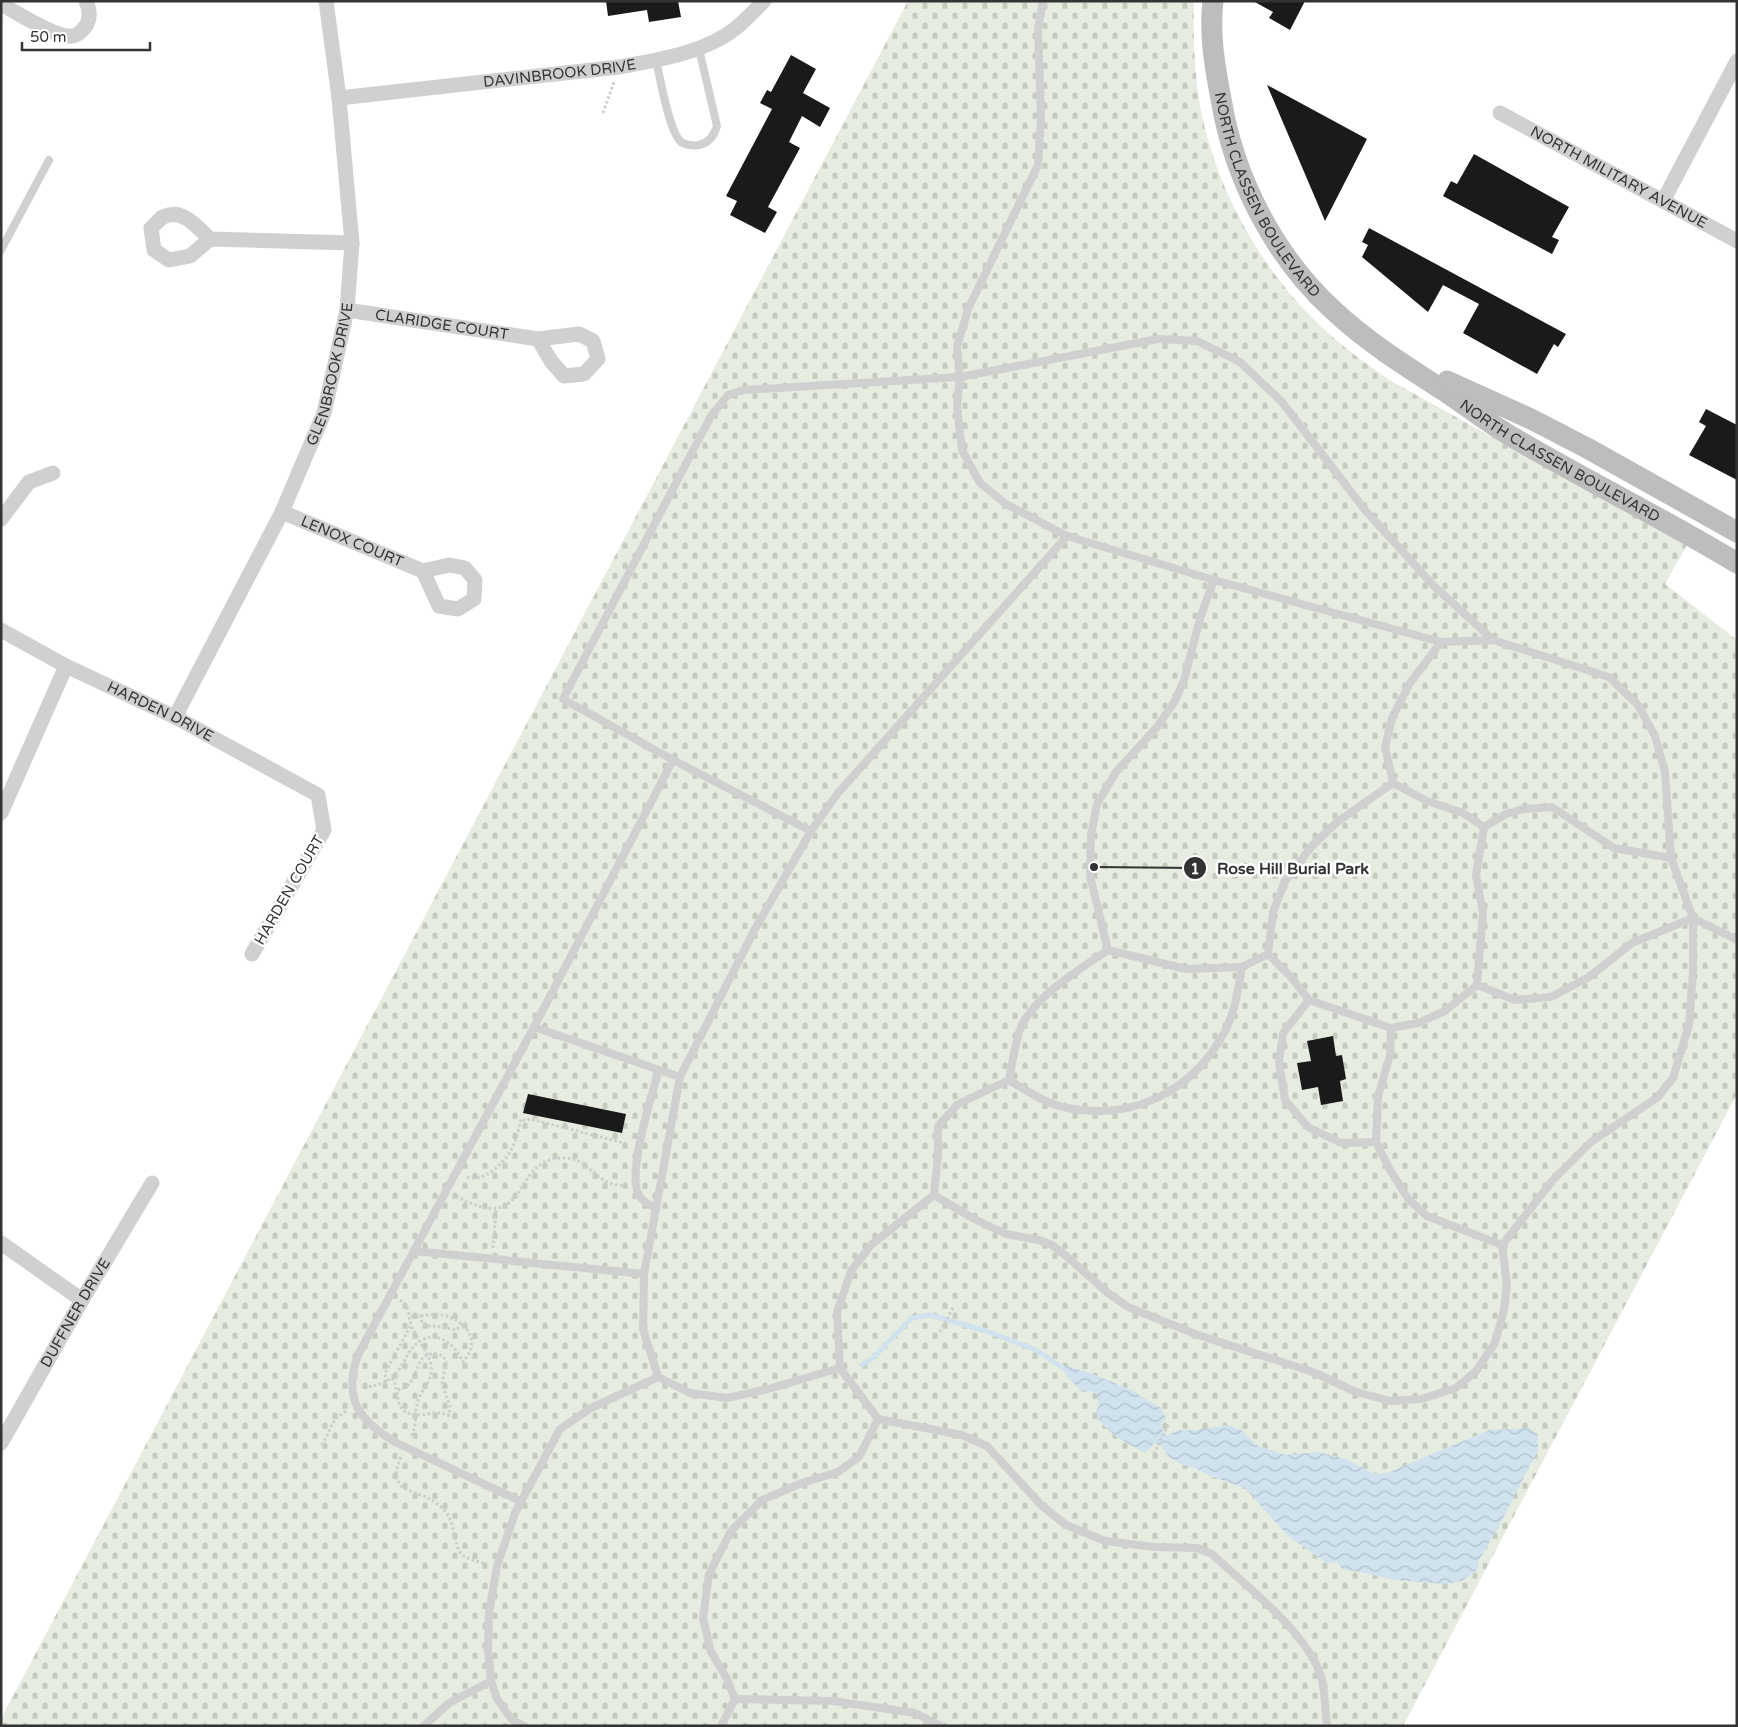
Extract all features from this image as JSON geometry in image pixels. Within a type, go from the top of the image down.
[{"type":"main road","name":"NORTH CLASSEN BOULEVARD","points":[[1213,1],[1215,70],[1225,124],[1240,172],[1258,209],[1280,247],[1306,282],[1331,309],[1387,354],[1520,442],[1662,519],[1737,563]]},
{"type":"main road","name":"NORTH CLASSEN BOULEVARD","points":[[1387,354],[1531,419],[1651,483],[1737,532]]},
{"type":"street","points":[[1,4],[56,33],[74,36],[82,31],[87,24],[90,15],[86,1]]},
{"type":"street","name":"GLENBROOK DRIVE","points":[[175,717],[282,512],[324,413],[347,310],[352,243],[338,98],[326,1]]},
{"type":"street","name":"DAVINBROOK DRIVE","points":[[338,98],[619,67],[656,60],[699,49],[736,28],[764,1]]},
{"type":"street","points":[[1663,201],[1737,61]]},
{"type":"street","name":"NORTH MILITARY AVENUE","points":[[1500,113],[1737,241]]},
{"type":"street","points":[[210,239],[352,243]]},
{"type":"street","name":"CLARIDGE COURT","points":[[347,310],[538,339]]},
{"type":"street","points":[[1,519],[29,482],[53,472]]},
{"type":"street","name":"LENOX COURT","points":[[282,512],[422,571]]},
{"type":"street","name":"HARDEN DRIVE","points":[[1,630],[66,666],[175,717],[318,795]]},
{"type":"street","points":[[1,814],[66,666]]},
{"type":"street","name":"HARDEN COURT","points":[[252,954],[324,830],[318,795]]},
{"type":"street","name":"DUFFNER DRIVE","points":[[1,1443],[82,1300],[152,1183]]},
{"type":"street","points":[[1,1244],[82,1300]]},
{"type":"lane","points":[[934,1195],[974,1219],[1006,1234],[1039,1240],[1052,1245],[1108,1294],[1128,1307],[1198,1335],[1312,1372],[1356,1392],[1390,1401],[1421,1399],[1456,1388],[1476,1371],[1496,1343],[1504,1310],[1507,1285],[1502,1245],[1553,1180],[1591,1142],[1658,1097],[1673,1078],[1689,1025],[1693,972],[1693,918],[1671,858],[1665,772],[1655,736],[1638,705],[1609,677],[1493,640],[1441,642],[1214,580],[1066,536],[1006,504],[980,483],[962,450],[957,406],[960,377],[957,347],[968,309],[1038,165],[1041,116],[1038,29],[1042,1]]},
{"type":"lane","points":[[656,60],[672,128],[681,142],[695,146],[706,143],[717,126],[699,49]]},
{"type":"lane","points":[[1,250],[49,160]]},
{"type":"lane","points":[[811,831],[673,760],[563,699],[711,416],[728,395],[744,390],[960,377],[1158,339],[1197,341],[1240,362],[1282,402],[1365,510],[1433,585],[1493,640]]},
{"type":"lane","points":[[840,1368],[727,1398],[690,1393],[658,1377],[643,1329],[644,1274],[680,1077],[755,929],[811,831],[838,793],[1066,536]]},
{"type":"lane","points":[[1108,950],[1090,876],[1091,835],[1096,804],[1116,772],[1157,727],[1175,701],[1184,680],[1201,615],[1214,580]]},
{"type":"lane","points":[[1441,642],[1410,683],[1392,718],[1385,747],[1393,783],[1427,801],[1462,813],[1484,827]]},
{"type":"lane","points":[[520,1501],[379,1433],[368,1423],[357,1405],[352,1391],[354,1367],[358,1355],[534,1028],[673,760]]},
{"type":"lane","points":[[1268,954],[1272,912],[1285,881],[1312,846],[1337,822],[1393,783]]},
{"type":"lane","points":[[1268,954],[1291,977],[1309,1000],[1391,1028],[1418,1024],[1445,1011],[1477,986],[1483,913],[1476,875],[1484,827],[1506,814],[1523,809],[1552,807],[1614,848],[1671,858]]},
{"type":"lane","points":[[1477,986],[1515,1000],[1551,997],[1589,977],[1632,943],[1693,918],[1737,940]]},
{"type":"lane","points":[[1009,1080],[1021,1028],[1033,1009],[1070,976],[1108,950],[1186,969],[1242,967],[1268,954]]},
{"type":"lane","points":[[1009,1080],[1045,1101],[1066,1108],[1095,1111],[1130,1109],[1163,1096],[1206,1061],[1225,1033],[1234,1009],[1242,967]]},
{"type":"lane","points":[[1309,1000],[1282,1033],[1279,1063],[1285,1100],[1308,1126],[1341,1143],[1376,1142]]},
{"type":"lane","points":[[534,1028],[680,1077]]},
{"type":"lane","points":[[1391,1028],[1390,1055],[1378,1097],[1376,1142],[1390,1170],[1410,1200],[1427,1216],[1502,1245]]},
{"type":"lane","points":[[656,1208],[640,1198],[636,1185],[638,1146],[658,1070]]},
{"type":"lane","points":[[1009,1080],[958,1104],[938,1126],[938,1155],[934,1195],[871,1244],[851,1271],[837,1312],[840,1368],[878,1419],[962,1435],[987,1446],[1042,1506],[1066,1526],[1105,1541],[1155,1547],[1197,1548],[1212,1554],[1292,1628],[1310,1654],[1321,1677],[1327,1726]]},
{"type":"lane","points":[[414,1251],[644,1274]]},
{"type":"lane","points":[[524,1726],[512,1720],[498,1699],[491,1681],[488,1650],[488,1613],[497,1566],[520,1501],[560,1429],[591,1408],[658,1377]]},
{"type":"lane","points":[[722,1726],[735,1699],[727,1679],[711,1652],[703,1618],[709,1574],[731,1531],[762,1500],[802,1483],[838,1472],[859,1457],[878,1419]]},
{"type":"lane","points":[[424,1726],[449,1703],[491,1681]]},
{"type":"lane","points":[[735,1699],[833,1701],[915,1714],[941,1726]]},
{"type":"path","points":[[603,113],[609,97]]},
{"type":"path","points":[[457,1172],[469,1178],[475,1178],[484,1175],[498,1166],[513,1147],[521,1119],[526,1121],[530,1119],[638,1146]]},
{"type":"path","points":[[447,1191],[474,1204],[496,1209],[504,1207],[517,1197],[529,1176],[538,1166],[558,1158],[582,1162],[609,1183],[627,1186],[636,1185]]},
{"type":"path","points":[[492,1259],[496,1209]]},
{"type":"path","points":[[391,1294],[408,1308],[411,1325],[431,1364],[431,1373],[418,1401],[416,1424],[410,1438]]},
{"type":"path","points":[[940,1332],[954,1306]]},
{"type":"path","points":[[421,1315],[422,1323],[426,1326],[456,1330],[464,1323]]},
{"type":"path","points":[[352,1391],[373,1387],[386,1382],[401,1368],[411,1350],[420,1342],[435,1338],[448,1342],[458,1352],[463,1362],[469,1353],[472,1342],[464,1323],[444,1315],[410,1316]]},
{"type":"path","points":[[386,1382],[385,1373],[411,1325]]},
{"type":"path","points":[[392,1378],[398,1390],[398,1399],[402,1408],[410,1414],[436,1413],[451,1416],[450,1406],[442,1384],[446,1362],[442,1356],[435,1354],[420,1361],[409,1384],[398,1390]]},
{"type":"path","points":[[322,1445],[340,1414],[357,1405]]},
{"type":"path","points":[[1154,1454],[1169,1423]]},
{"type":"path","points":[[401,1457],[395,1474],[401,1486],[428,1496],[447,1513],[457,1545],[464,1556],[497,1566]]},
{"type":"green space","points":[[908,1],[1194,1],[1194,50],[1197,88],[1206,133],[1216,165],[1244,227],[1262,256],[1303,309],[1342,345],[1391,381],[1687,545],[1665,584],[1737,640],[1737,1094],[1403,1726],[1,1726],[1,1719]]},
{"type":"water","points":[[1067,1366],[1093,1374],[1129,1389],[1161,1408],[1166,1418],[1161,1424],[1162,1429],[1167,1435],[1180,1430],[1196,1430],[1228,1425],[1243,1431],[1258,1446],[1286,1455],[1318,1452],[1346,1459],[1375,1474],[1387,1473],[1489,1430],[1530,1428],[1538,1437],[1538,1450],[1498,1528],[1479,1560],[1477,1570],[1462,1581],[1444,1584],[1395,1580],[1341,1568],[1337,1562],[1327,1563],[1288,1536],[1245,1488],[1182,1465],[1169,1457],[1161,1445],[1154,1444],[1145,1453],[1115,1436],[1099,1421],[1096,1411],[1099,1406],[1096,1394],[1090,1391],[1082,1392],[1064,1373],[1062,1367]]},
{"type":"building","points":[[606,1],[678,1],[681,17],[649,22],[647,10],[608,16]]},
{"type":"building","points":[[1253,1],[1305,1],[1290,30],[1269,18],[1273,12]]},
{"type":"building","points":[[791,55],[816,69],[803,93],[830,108],[820,127],[802,116],[789,142],[800,148],[768,207],[777,212],[765,233],[730,215],[737,201],[726,196],[772,109],[760,103],[767,90],[771,92]]},
{"type":"building","points":[[1267,85],[1367,139],[1325,221]]},
{"type":"building","points":[[1474,154],[1569,207],[1552,237],[1559,240],[1552,254],[1443,196],[1451,181],[1457,184]]},
{"type":"building","points":[[1369,228],[1566,334],[1558,347],[1554,344],[1537,374],[1463,333],[1479,304],[1443,285],[1428,312],[1362,257],[1368,245],[1362,242]]},
{"type":"building","points":[[1706,409],[1737,425],[1737,480],[1689,455],[1706,426],[1699,422]]},
{"type":"building","points":[[1333,1036],[1336,1056],[1342,1055],[1346,1079],[1340,1081],[1343,1101],[1321,1105],[1318,1087],[1302,1090],[1297,1063],[1311,1061],[1307,1041]]},
{"type":"building","points":[[528,1094],[626,1114],[622,1133],[523,1113]]},
{"type":"waterway","points":[[862,1365],[873,1358],[912,1318],[930,1315],[989,1332],[1036,1350],[1062,1367]]},
{"type":"place","name":"Rose Hill Burial Park","points":[[1094,867]]}]
